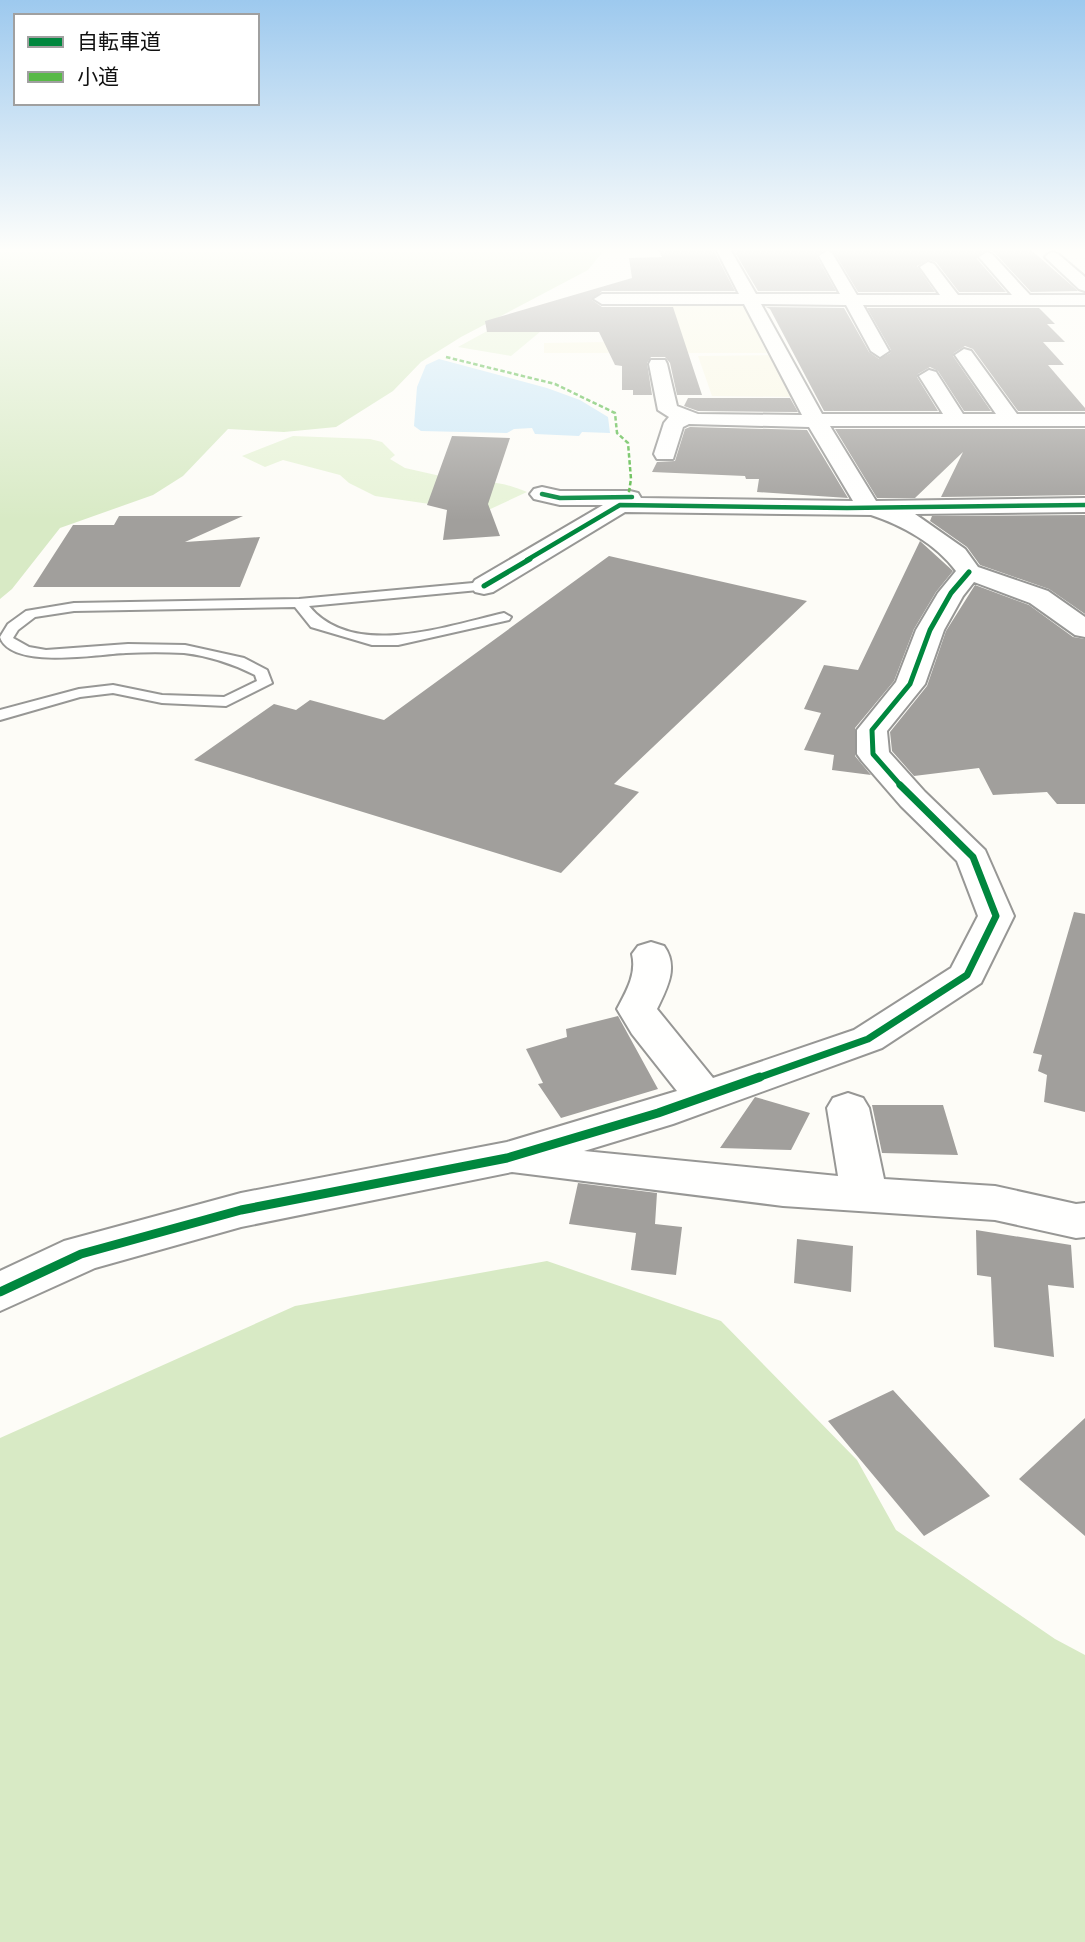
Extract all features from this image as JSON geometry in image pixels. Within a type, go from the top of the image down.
[{"type":"street","points":[[772,340],[816,420],[868,506],[906,519],[956,554],[969,572],[1039,597],[1085,629]]},
{"type":"street","points":[[874,340],[880,351]]},
{"type":"street","points":[[964,355],[1011,420]]},
{"type":"street","points":[[658,364],[668,410],[696,420],[1085,420]]},
{"type":"street","points":[[914,393],[934,384],[957,420]]},
{"type":"street","points":[[665,454],[674,423],[686,418]]},
{"type":"street","points":[[542,494],[583,498],[753,498],[795,507]]},
{"type":"street","points":[[484,586],[620,505],[1085,505]]},
{"type":"street","points":[[0,1292],[81,1254],[241,1210],[507,1158],[658,1113],[868,1039],[967,975],[996,916],[973,857],[873,754],[872,730],[910,684],[930,630],[951,593],[969,572]]},
{"type":"street","points":[[651,954],[655,963],[637,1009],[646,1025],[704,1096]]},
{"type":"street","points":[[848,1108],[864,1193]]},
{"type":"street","points":[[507,1158],[783,1189],[995,1203],[1076,1221],[1085,1220]]},
{"type":"lane","points":[[0,715],[79,693],[113,689],[162,699],[226,702],[265,683],[262,673],[244,661],[171,647],[46,654],[28,652],[12,646],[6,638],[13,627],[31,614],[74,607],[299,603],[484,586]]},
{"type":"lane","points":[[299,603],[316,624],[372,641],[398,640],[504,617]]},
{"type":"shaded area","points":[[633,340],[761,340],[767,353],[613,353]]},
{"type":"shaded area","points":[[609,342],[611,353],[544,353],[544,343]]},
{"type":"shaded area","points":[[774,355],[793,397],[712,396],[698,356]]},
{"type":"green space","points":[[0,340],[457,340],[421,362],[393,391],[336,427],[284,432],[228,429],[183,476],[153,495],[60,528],[12,589],[0,599]]},
{"type":"green space","points":[[471,340],[531,340],[511,356],[458,347]]},
{"type":"green space","points":[[293,436],[370,439],[382,442],[395,455],[390,459],[405,468],[476,484],[502,484],[527,492],[484,512],[375,496],[349,483],[340,475],[283,460],[265,467],[242,456]]},
{"type":"green space","points":[[547,1261],[721,1321],[857,1460],[896,1530],[1055,1639],[1085,1655],[1085,1942],[0,1942],[0,1438],[295,1306]]},
{"type":"water","points":[[439,359],[547,388],[580,400],[608,417],[610,433],[582,432],[579,436],[535,434],[532,428],[514,429],[507,433],[421,431],[414,426],[417,387],[426,365]]},
{"type":"building","points":[[603,340],[684,340],[702,395],[677,395],[670,363],[665,357],[651,357],[647,363],[652,395],[633,395],[633,390],[622,390],[622,366],[615,365]]},
{"type":"building","points":[[786,340],[862,340],[869,352],[879,359],[891,350],[885,340],[1063,340],[1065,342],[1043,342],[1064,365],[1048,365],[1085,408],[1085,411],[1018,411],[973,349],[965,346],[953,356],[991,411],[964,411],[938,371],[930,367],[917,377],[938,411],[824,411]]},
{"type":"building","points":[[688,398],[790,398],[798,412],[698,411],[684,406]]},
{"type":"building","points":[[685,429],[807,430],[848,498],[757,492],[759,479],[746,479],[745,476],[652,472],[657,462],[675,461]]},
{"type":"building","points":[[835,429],[1085,429],[1085,495],[941,497],[963,452],[915,498],[877,498]]},
{"type":"building","points":[[452,436],[510,438],[488,504],[500,536],[443,540],[447,510],[427,505]]},
{"type":"building","points":[[1085,515],[1085,614],[1049,589],[980,565],[967,547],[930,521],[932,516]]},
{"type":"building","points":[[119,516],[243,516],[185,542],[260,537],[240,587],[33,587],[73,525],[114,525]]},
{"type":"building","points":[[920,541],[953,571],[936,592],[914,629],[894,681],[855,728],[855,756],[871,775],[832,770],[834,755],[804,750],[821,713],[804,709],[824,665],[858,670]]},
{"type":"building","points":[[609,556],[807,601],[614,784],[639,792],[561,873],[194,760],[274,704],[296,710],[310,700],[384,720]]},
{"type":"building","points":[[975,585],[1029,605],[1073,637],[1085,639],[1085,804],[1057,804],[1047,792],[993,795],[979,768],[914,776],[892,751],[890,732],[927,686],[946,631]]},
{"type":"building","points":[[1074,912],[1085,914],[1085,1112],[1044,1102],[1047,1075],[1038,1071],[1042,1055],[1033,1053]]},
{"type":"building","points":[[618,1016],[658,1089],[561,1118],[538,1084],[543,1083],[526,1049],[567,1037],[566,1029]]},
{"type":"building","points":[[755,1097],[810,1113],[791,1150],[720,1148]]},
{"type":"building","points":[[872,1105],[943,1105],[958,1155],[882,1153]]},
{"type":"building","points":[[578,1183],[657,1193],[655,1224],[682,1227],[676,1275],[631,1270],[636,1233],[569,1224]]},
{"type":"building","points":[[976,1230],[1071,1245],[1074,1288],[1048,1285],[1054,1357],[994,1347],[991,1277],[977,1275]]},
{"type":"building","points":[[797,1239],[853,1246],[851,1292],[794,1283]]},
{"type":"building","points":[[893,1390],[990,1496],[924,1536],[828,1421]]},
{"type":"building","points":[[1085,1418],[1085,1536],[1019,1479]]},
{"type":"marked path","points":[[446,357],[534,377],[576,392],[615,413],[617,433],[628,443],[631,479],[628,498]]},
{"type":"cycle path","points":[[542,494],[560,498],[632,497]]},
{"type":"cycle path","points":[[484,586],[620,505],[847,508],[1085,505]]},
{"type":"cycle path","points":[[0,1292],[81,1254],[241,1210],[507,1158],[658,1113],[868,1039],[967,975],[996,916],[973,857],[913,799],[873,754],[872,730],[910,684],[930,630],[951,593],[969,572]]}]
